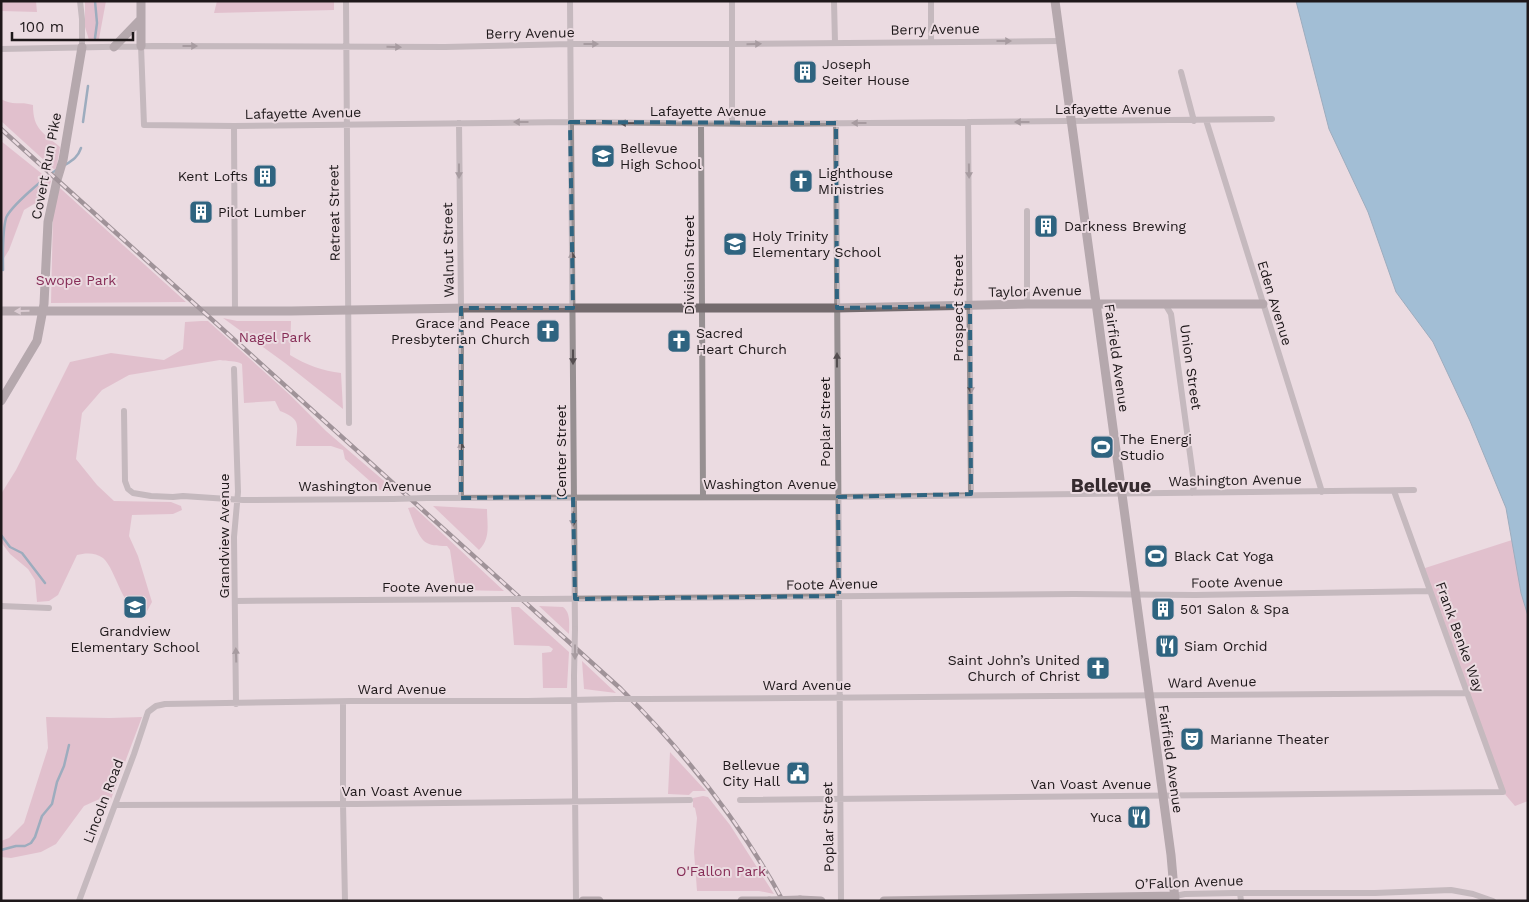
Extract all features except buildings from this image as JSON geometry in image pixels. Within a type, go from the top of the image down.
[{"type":"street","points":[[80,1],[82,47]]},
{"type":"street","points":[[141,1],[141,46]]},
{"type":"street","name":"Retreat Street","points":[[346,1],[349,424]]},
{"type":"street","name":"Center Street","points":[[570,1],[576,901]]},
{"type":"street","points":[[732,1],[732,123]]},
{"type":"street","points":[[834,1],[835,43]]},
{"type":"street","points":[[931,1],[931,42]]},
{"type":"street","name":"Fairfield Avenue","points":[[1054,1],[1175,899]]},
{"type":"street","points":[[114,47],[141,19]]},
{"type":"street","name":"Berry Avenue","points":[[1,49],[141,46],[445,47],[570,44],[1060,41]]},
{"type":"street","name":"Lafayette Avenue","points":[[141,46],[144,126],[346,125],[459,122],[700,124],[1272,119]]},
{"type":"street","name":"Covert Run Pike","points":[[1,401],[37,341],[47,275],[48,222],[63,160],[82,47]]},
{"type":"street","points":[[1181,72],[1194,121]]},
{"type":"street","name":"Eden Avenue","points":[[1206,120],[1322,492]]},
{"type":"street","name":"Walnut Street","points":[[459,122],[461,498]]},
{"type":"street","name":"Prospect Street","points":[[968,122],[971,494]]},
{"type":"street","name":"Poplar Street","points":[[836,123],[841,901]]},
{"type":"street","name":"Division Street","points":[[700,124],[703,496]]},
{"type":"street","points":[[234,126],[234,312]]},
{"type":"street","points":[[1027,211],[1027,304]]},
{"type":"street","name":"Taylor Avenue","points":[[43,311],[182,310],[234,312],[461,308],[837,308],[1027,304],[1263,304]]},
{"type":"street","name":"Union Street","points":[[1165,304],[1171,314],[1194,476],[1192,493]]},
{"type":"street","points":[[1,311],[43,311]]},
{"type":"street","name":"Grandview Avenue","points":[[234,369],[237,500],[234,527],[236,704]]},
{"type":"street","name":"Washington Avenue","points":[[124,411],[125,482],[128,489],[133,493],[151,496],[237,500],[703,496],[838,497],[1414,490]]},
{"type":"street","name":"Frank Benke Way","points":[[1394,491],[1503,792]]},
{"type":"street","name":"Foote Avenue","points":[[236,600],[1195,595],[1430,591]]},
{"type":"street","points":[[1,606],[49,608]]},
{"type":"street","name":"Ward Avenue","points":[[149,710],[165,704],[1467,693]]},
{"type":"street","points":[[343,702],[345,901]]},
{"type":"street","name":"Lincoln Road","points":[[78,901],[149,710]]},
{"type":"street","name":"Van Voast Avenue","points":[[740,800],[1503,792]]},
{"type":"street","name":"Van Voast Avenue","points":[[115,805],[690,800]]},
{"type":"street","name":"O’Fallon Avenue","points":[[884,901],[1175,899],[1186,894],[1375,893],[1451,890],[1473,894],[1493,901]]},
{"type":"street","points":[[1240,893],[1241,901]]},
{"type":"street","points":[[583,901],[599,901]]},
{"type":"street","points":[[742,901],[821,901]]},
{"type":"highlighted area","points":[[570,122],[836,123],[837,308],[970,306],[971,494],[838,497],[839,596],[575,599],[573,497],[461,498],[461,308],[573,308]]},
{"type":"green space","points":[[1,1],[36,1],[37,12],[1,11]]},
{"type":"green space","points":[[85,1],[106,1],[99,39],[89,40],[85,27]]},
{"type":"green space","points":[[217,1],[334,1],[334,10],[214,13]]},
{"type":"green space","points":[[1,99],[33,105],[33,113],[40,130],[60,147],[56,171],[1,121]]},
{"type":"green space","points":[[1,141],[51,181],[43,205],[34,204],[24,210],[9,250],[1,263]]},
{"type":"green space","name":"Swope Park","points":[[60,188],[186,302],[51,303],[53,214],[56,194]]},
{"type":"green space","name":"Nagel Park","points":[[223,318],[237,321],[291,321],[290,355],[315,367],[341,373],[343,409],[285,363]]},
{"type":"green space","points":[[208,321],[290,395],[326,431],[397,492],[380,490],[345,459],[343,450],[331,446],[296,446],[297,424],[292,417],[280,411],[275,401],[244,403],[242,364],[220,360],[129,375],[102,390],[82,413],[76,459],[97,485],[114,501],[171,502],[181,506],[182,510],[173,514],[132,515],[129,536],[138,556],[152,602],[146,613],[138,613],[126,601],[108,564],[103,558],[87,553],[77,555],[58,595],[49,601],[37,602],[35,580],[28,569],[10,554],[1,542],[1,494],[16,470],[70,362],[111,353],[164,360],[183,349],[185,322]]},
{"type":"green space","points":[[433,506],[487,509],[487,536],[479,550]]},
{"type":"green space","points":[[414,507],[504,591],[456,590],[450,550],[447,546],[431,545],[424,541],[418,533],[408,508]]},
{"type":"green space","points":[[1512,540],[1521,593],[1528,616],[1528,801],[1515,806],[1503,792],[1422,569]]},
{"type":"green space","points":[[539,606],[563,607],[566,609],[569,634]]},
{"type":"green space","points":[[511,607],[519,607],[569,652],[567,688],[543,688],[542,653],[551,652],[553,649],[549,646],[514,645]]},
{"type":"green space","points":[[582,661],[616,693],[584,689]]},
{"type":"green space","points":[[46,717],[142,717],[110,802],[104,797],[84,806],[56,844],[41,852],[11,858],[1,857],[1,841],[9,838],[24,823],[48,748]]},
{"type":"green space","points":[[670,752],[706,791],[693,791],[689,795],[668,794]]},
{"type":"green space","name":"O'Fallon Park","points":[[708,797],[730,825],[774,894],[759,891],[697,891],[694,852],[697,818],[695,808],[693,807],[693,798]]},
{"type":"water","points":[[1296,1],[1528,1],[1528,616],[1521,593],[1506,508],[1470,421],[1433,342],[1396,292],[1368,212],[1329,129]]},
{"type":"waterway","points":[[95,1],[97,23],[95,38]]},
{"type":"waterway","points":[[83,122],[88,86]]},
{"type":"waterway","points":[[65,165],[75,158],[81,148]]},
{"type":"waterway","points":[[3,270],[3,237],[6,218],[29,192],[58,169]]},
{"type":"waterway","points":[[1,535],[10,547],[22,553],[45,583]]},
{"type":"waterway","points":[[1,850],[25,846],[31,843],[35,837],[42,816],[52,804],[69,745]]},
{"type":"railway","points":[[1,129],[621,689],[645,713],[710,789],[749,843],[783,901]]},
{"type":"place","name":"Joseph Seiter House","points":[[805,72]]},
{"type":"place","name":"Bellevue High School","points":[[603,156]]},
{"type":"place","name":"Kent Lofts","points":[[265,176]]},
{"type":"place","name":"Lighthouse Ministries","points":[[801,181]]},
{"type":"place","name":"Pilot Lumber","points":[[201,212]]},
{"type":"place","name":"Darkness Brewing","points":[[1046,226]]},
{"type":"place","name":"Holy Trinity Elementary School","points":[[735,244]]},
{"type":"place","name":"Grace and Peace Presbyterian Church","points":[[548,331]]},
{"type":"place","name":"Sacred Heart Church","points":[[679,341]]},
{"type":"place","name":"The Energi Studio","points":[[1102,447]]},
{"type":"place","name":"Black Cat Yoga","points":[[1156,556]]},
{"type":"place","name":"Grandview Elementary School","points":[[135,607]]},
{"type":"place","name":"501 Salon & Spa","points":[[1163,609]]},
{"type":"place","name":"Siam Orchid","points":[[1167,646]]},
{"type":"place","name":"Saint John’s United Church of Christ","points":[[1098,668]]},
{"type":"place","name":"Marianne Theater","points":[[1192,739]]},
{"type":"place","name":"Bellevue City Hall","points":[[798,773]]},
{"type":"place","name":"Yuca","points":[[1139,817]]},
{"type":"district","name":"Bellevue","points":[[1111,485]]}]
